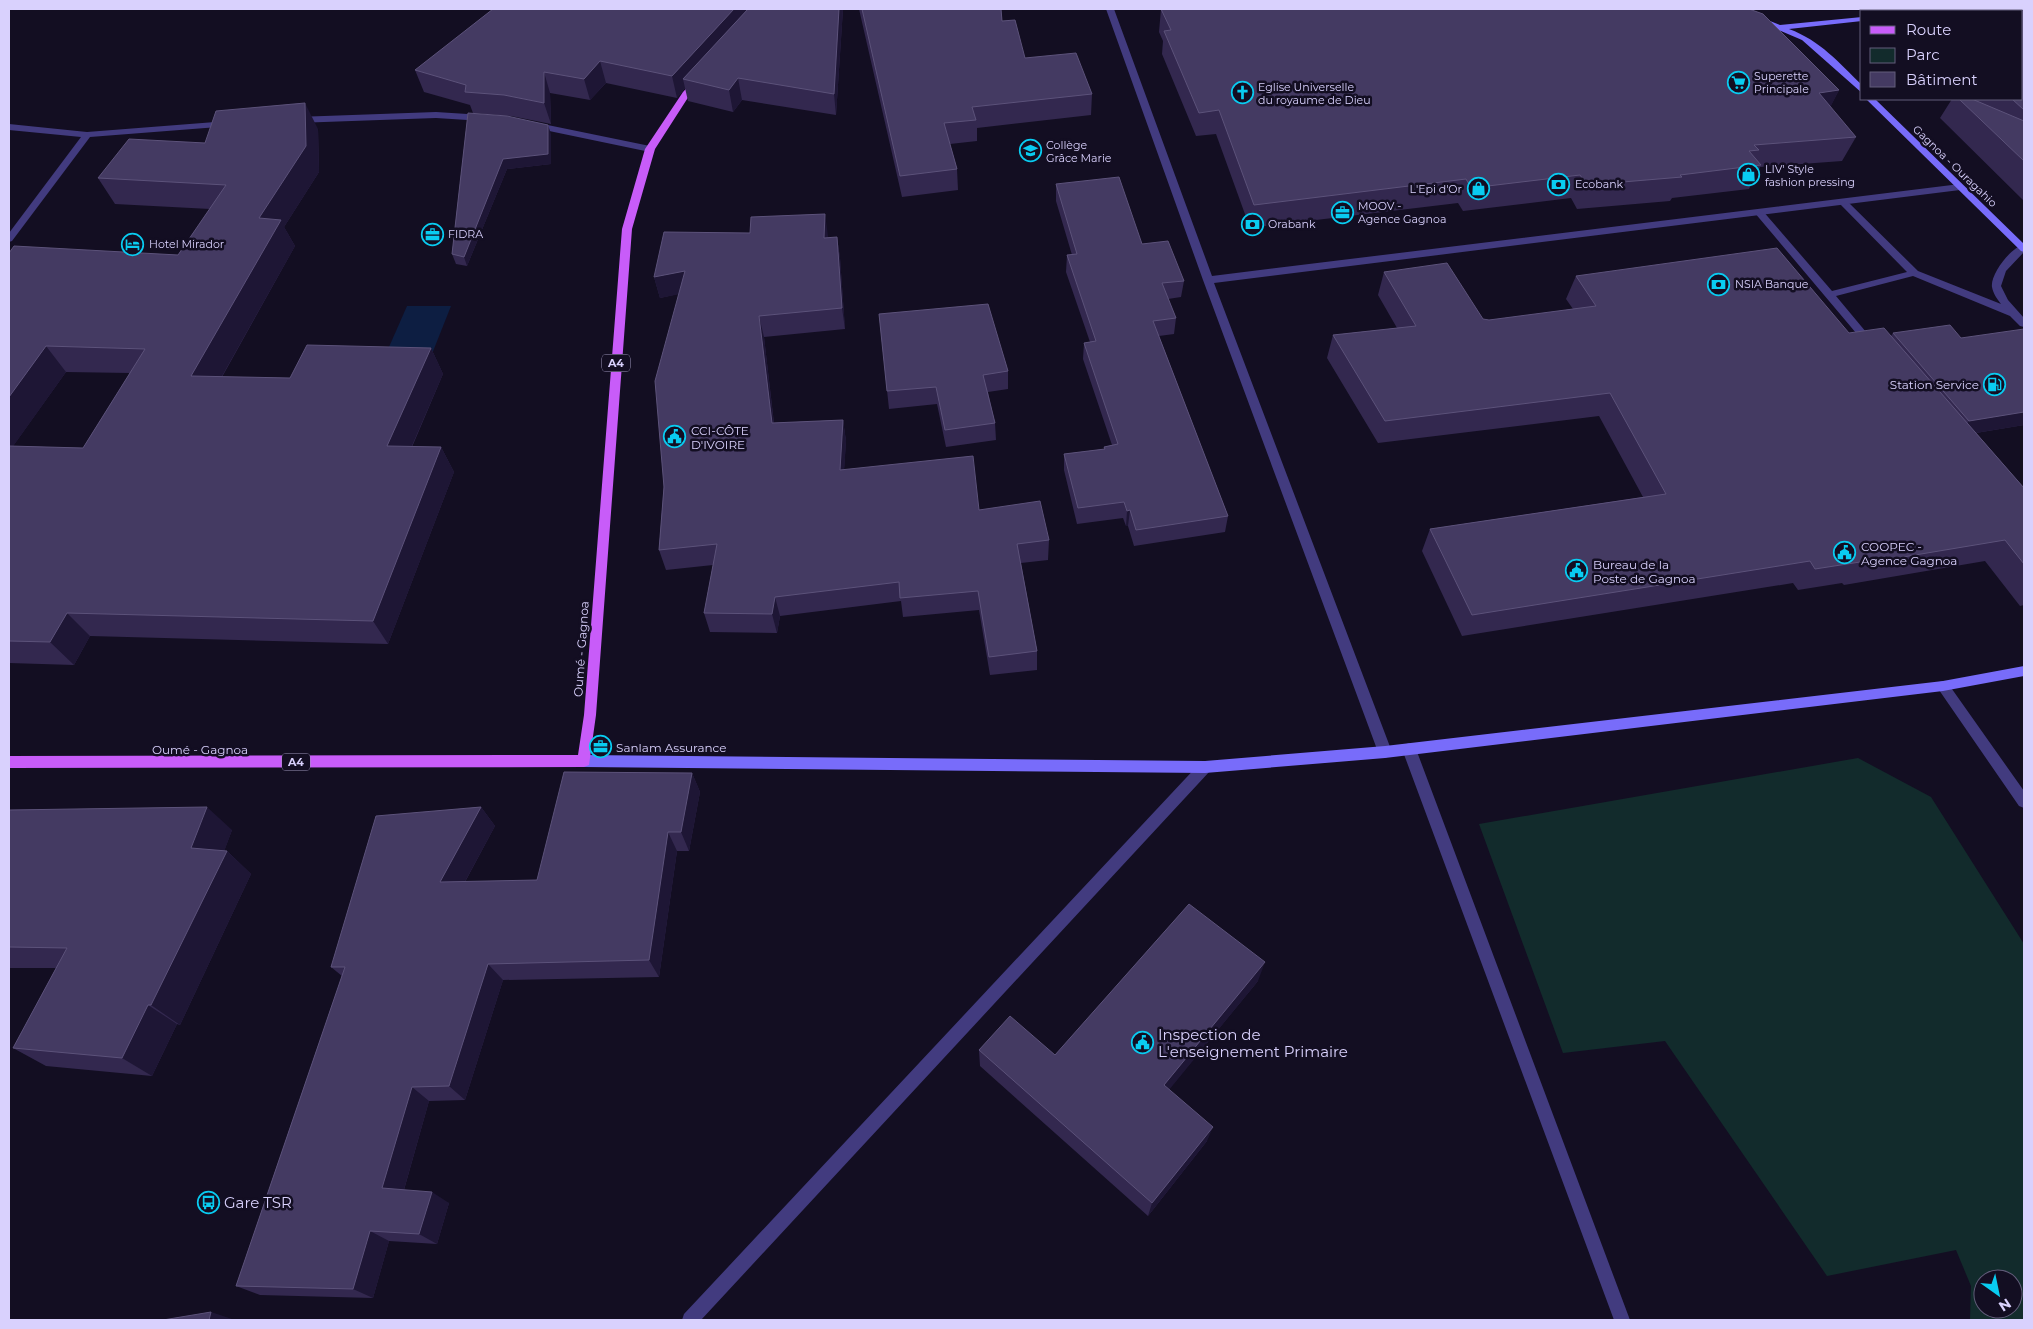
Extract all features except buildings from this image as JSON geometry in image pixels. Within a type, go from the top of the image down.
[{"type":"main road","name":"Oumé - Gagnoa","points":[[9,762],[584,760],[590,715],[627,229],[650,148],[686,94],[705,73]]},
{"type":"street","points":[[1110,9],[1208,280],[1385,752]]},
{"type":"street","points":[[1733,9],[1781,27],[1816,46],[1860,88]]},
{"type":"street","points":[[1781,27],[1860,18]]},
{"type":"street","name":"Gagnoa - Ouragahio","points":[[1871,100],[2024,248]]},
{"type":"street","points":[[289,120],[436,114],[493,119]]},
{"type":"street","points":[[521,122],[650,148]]},
{"type":"street","points":[[9,127],[87,135],[241,123]]},
{"type":"street","points":[[9,239],[87,135]]},
{"type":"street","points":[[1208,280],[1960,187]]},
{"type":"street","points":[[1842,202],[1914,273],[2013,312]]},
{"type":"street","points":[[1759,212],[1879,354]]},
{"type":"street","points":[[2024,248],[2011,258],[1995,279],[1996,289],[2024,324]]},
{"type":"street","points":[[1829,295],[1914,273]]},
{"type":"street","points":[[584,760],[1205,767],[1385,752],[1943,686],[2024,671]]},
{"type":"street","points":[[1943,686],[2024,802]]},
{"type":"street","points":[[1409,749],[1622,1320]]},
{"type":"street","points":[[690,1320],[1205,767]]},
{"type":"green space","points":[[1858,758],[1931,797],[2024,944],[2024,1320],[1970,1320],[1971,1286],[1956,1250],[1827,1276],[1665,1041],[1563,1053],[1479,824]]},
{"type":"water","points":[[407,306],[451,306],[428,364],[382,363]]},
{"type":"place","name":"Superette Principale","points":[[1738,82]]},
{"type":"place","name":"Eglise Universelle du royaume de Dieu","points":[[1242,93]]},
{"type":"place","name":"Collège Grâce Marie","points":[[1030,151]]},
{"type":"place","name":"LIV' Style fashion pressing","points":[[1749,175]]},
{"type":"place","name":"Ecobank","points":[[1559,184]]},
{"type":"place","name":"L'Epi d'Or","points":[[1478,189]]},
{"type":"place","name":"MOOV - Agence Gagnoa","points":[[1342,212]]},
{"type":"place","name":"Orabank","points":[[1252,224]]},
{"type":"place","name":"FIDRA","points":[[432,234]]},
{"type":"place","name":"Hotel Mirador","points":[[133,244]]},
{"type":"place","name":"NSIA Banque","points":[[1719,284]]},
{"type":"place","name":"Station Service","points":[[1995,384]]},
{"type":"place","name":"CCI-CÔTE D'IVOIRE","points":[[675,437]]},
{"type":"place","name":"COOPEC - Agence Gagnoa","points":[[1845,553]]},
{"type":"place","name":"Bureau de la Poste de Gagnoa","points":[[1577,571]]},
{"type":"place","name":"Sanlam Assurance","points":[[600,747]]},
{"type":"place","name":"Inspection de L'enseignement Primaire","points":[[1142,1043]]},
{"type":"place","name":"Gare TSR","points":[[208,1202]]}]
